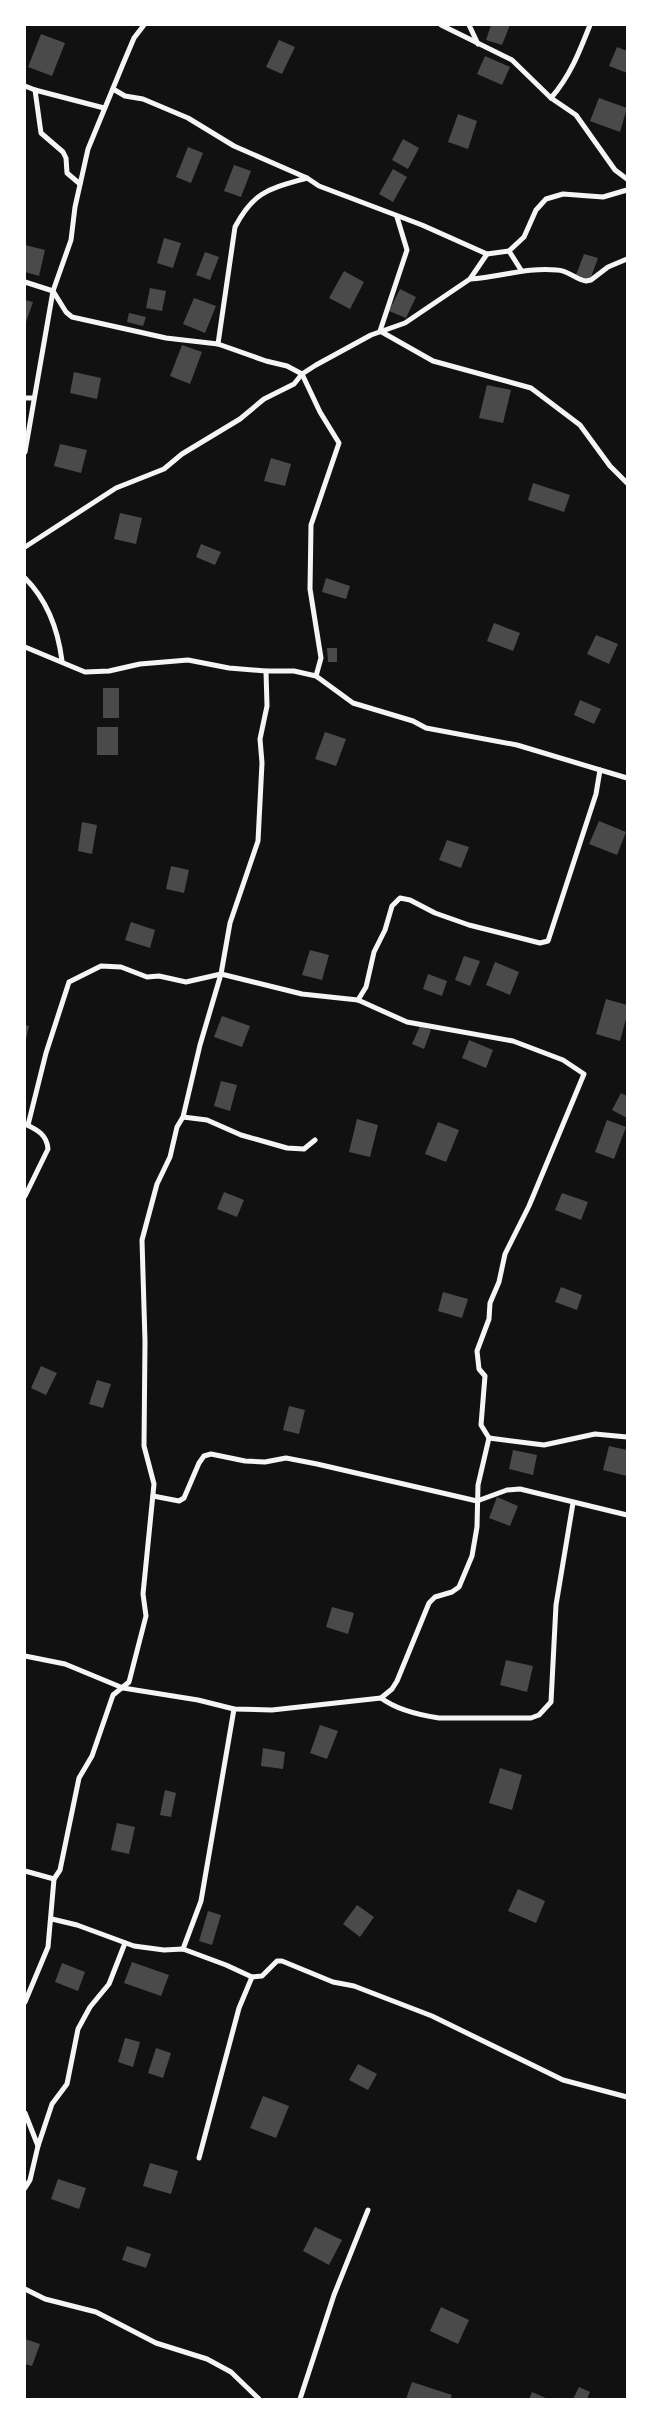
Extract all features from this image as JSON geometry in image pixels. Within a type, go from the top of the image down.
[{"type":"street","points":[[25,452],[54,290],[71,240],[88,149],[134,38],[144,25]]},
{"type":"street","points":[[441,25],[512,60],[551,98],[576,115],[615,170],[627,180]]},
{"type":"street","points":[[469,25],[479,44]]},
{"type":"street","points":[[551,98],[566,81],[590,25]]},
{"type":"street","points":[[25,86],[104,108]]},
{"type":"street","points":[[113,89],[125,96],[143,99],[169,110],[234,146],[306,178],[319,186],[397,218],[422,225],[487,254],[509,251],[524,237],[536,210],[546,199],[563,194],[603,197],[627,190]]},
{"type":"street","points":[[35,90],[41,133],[63,152],[66,158],[67,173],[80,184]]},
{"type":"street","points":[[218,344],[235,227],[244,210],[256,197],[276,187],[306,178]]},
{"type":"street","points":[[380,331],[407,250],[397,218]]},
{"type":"street","points":[[509,251],[521,270]]},
{"type":"street","points":[[25,547],[116,488],[164,469],[182,454],[240,419],[264,400],[294,384],[302,374],[380,331],[385,331],[405,323],[470,279],[487,254]]},
{"type":"street","points":[[470,279],[521,270],[560,270],[586,281],[591,280],[608,267],[627,259]]},
{"type":"street","points":[[25,282],[54,290],[66,312],[72,317],[166,338],[218,344],[266,361],[287,366],[302,374],[320,412],[339,443],[311,525],[310,590],[321,658],[316,676]]},
{"type":"street","points":[[380,331],[433,361],[530,388],[580,425],[610,466],[627,483]]},
{"type":"street","points":[[25,398],[34,398]]},
{"type":"street","points":[[25,578],[46,604],[60,642],[62,661]]},
{"type":"street","points":[[25,647],[85,672],[108,671],[140,664],[188,660],[229,668],[266,671],[282,669],[316,676],[353,703],[412,721],[426,728],[517,745],[627,778]]},
{"type":"street","points":[[25,2002],[48,1947],[52,1919],[54,1879],[60,1870],[79,1778],[92,1756],[113,1695],[129,1682],[146,1616],[143,1594],[154,1484],[144,1446],[145,1341],[142,1240],[157,1184],[170,1157],[175,1134],[182,1117],[200,1045],[222,974],[230,923],[258,841],[262,763],[260,739],[267,706],[266,671]]},
{"type":"street","points":[[358,1000],[366,987],[374,952],[385,930],[392,906],[400,898],[410,900],[435,913],[469,925],[540,943],[548,941],[596,794],[600,770]]},
{"type":"street","points":[[25,1196],[48,1149],[48,1142],[42,1133],[27,1124],[46,1053],[71,979],[97,966],[120,967],[147,977],[156,975],[186,982],[222,974],[302,994],[358,1000],[406,1022],[513,1041],[563,1060],[584,1074],[532,1198],[505,1254],[499,1282],[490,1303],[489,1319],[477,1351],[479,1368],[485,1376],[481,1425],[489,1438],[488,1452],[480,1473],[476,1544],[459,1587],[452,1592],[435,1597],[429,1603],[392,1689],[381,1698],[282,1709],[234,1709],[198,1700],[123,1688],[65,1664],[25,1656]]},
{"type":"street","points":[[182,1117],[218,1123],[241,1135],[287,1148],[304,1149],[315,1140]]},
{"type":"street","points":[[489,1438],[544,1445],[595,1434],[627,1437]]},
{"type":"street","points":[[154,1496],[175,1500],[184,1498],[199,1462],[204,1456],[211,1454],[244,1461],[265,1462],[286,1458],[477,1501],[507,1490],[520,1489],[627,1515]]},
{"type":"street","points":[[381,1698],[398,1707],[439,1718],[530,1718],[539,1715],[547,1708],[551,1702],[556,1605],[573,1503]]},
{"type":"street","points":[[183,1949],[201,1901],[234,1709]]},
{"type":"street","points":[[25,1871],[54,1879]]},
{"type":"street","points":[[52,1919],[77,1924],[125,1943],[164,1950],[183,1949],[226,1964],[252,1977],[262,1976],[277,1961],[282,1961],[333,1982],[354,1986],[432,2016],[563,2080],[627,2096]]},
{"type":"street","points":[[25,2188],[30,2180],[38,2146],[52,2104],[67,2084],[78,2029],[90,2007],[108,1984],[125,1943]]},
{"type":"street","points":[[199,2158],[240,2008],[252,1977]]},
{"type":"street","points":[[25,2113],[38,2146]]},
{"type":"street","points":[[300,2399],[334,2295],[368,2210]]},
{"type":"street","points":[[25,2289],[45,2299],[96,2312],[156,2343],[207,2359],[231,2372],[259,2399]]},
{"type":"building","points":[[491,25],[510,25],[502,45],[486,40]]},
{"type":"building","points":[[41,34],[65,43],[52,76],[28,67]]},
{"type":"building","points":[[279,40],[295,47],[282,74],[266,67]]},
{"type":"building","points":[[617,47],[627,51],[627,73],[609,66]]},
{"type":"building","points":[[485,56],[510,67],[502,85],[477,74]]},
{"type":"building","points":[[599,98],[627,108],[620,132],[590,121]]},
{"type":"building","points":[[458,114],[477,121],[468,149],[448,142]]},
{"type":"building","points":[[403,139],[419,148],[408,169],[392,160]]},
{"type":"building","points":[[188,147],[203,153],[191,183],[176,177]]},
{"type":"building","points":[[234,165],[251,171],[241,197],[224,191]]},
{"type":"building","points":[[393,169],[407,177],[393,202],[379,194]]},
{"type":"building","points":[[164,238],[181,243],[173,268],[157,263]]},
{"type":"building","points":[[25,245],[45,250],[39,276],[25,272]]},
{"type":"building","points":[[205,252],[219,257],[210,280],[196,275]]},
{"type":"building","points":[[584,254],[598,258],[590,280],[576,275]]},
{"type":"building","points":[[344,271],[364,282],[350,309],[329,298]]},
{"type":"building","points":[[150,288],[166,291],[162,311],[146,308]]},
{"type":"building","points":[[400,289],[416,297],[406,318],[389,311]]},
{"type":"building","points":[[194,298],[216,306],[205,333],[183,324]]},
{"type":"building","points":[[25,300],[33,302],[25,325]]},
{"type":"building","points":[[129,313],[146,317],[143,326],[127,322]]},
{"type":"building","points":[[182,345],[202,352],[190,384],[170,376]]},
{"type":"building","points":[[74,372],[101,378],[97,399],[70,393]]},
{"type":"building","points":[[487,385],[511,390],[503,423],[479,418]]},
{"type":"building","points":[[60,444],[87,450],[81,473],[54,466]]},
{"type":"building","points":[[271,458],[291,464],[285,486],[264,481]]},
{"type":"building","points":[[533,483],[570,495],[564,512],[528,500]]},
{"type":"building","points":[[120,513],[142,518],[136,544],[114,539]]},
{"type":"building","points":[[201,544],[221,552],[215,565],[196,557]]},
{"type":"building","points":[[326,578],[350,586],[346,599],[322,592]]},
{"type":"building","points":[[494,623],[520,633],[513,651],[487,641]]},
{"type":"building","points":[[596,635],[618,644],[609,664],[587,654]]},
{"type":"building","points":[[327,648],[337,648],[337,662],[328,662]]},
{"type":"building","points":[[103,688],[119,688],[119,718],[103,718]]},
{"type":"building","points":[[580,700],[601,709],[594,724],[574,715]]},
{"type":"building","points":[[97,727],[118,727],[118,755],[97,755]]},
{"type":"building","points":[[325,732],[346,739],[336,766],[315,759]]},
{"type":"building","points":[[599,821],[626,832],[617,855],[589,844]]},
{"type":"building","points":[[82,822],[97,825],[92,854],[78,851]]},
{"type":"building","points":[[447,840],[469,847],[461,868],[439,860]]},
{"type":"building","points":[[171,866],[189,870],[184,893],[166,889]]},
{"type":"building","points":[[131,922],[155,930],[150,948],[125,940]]},
{"type":"building","points":[[310,950],[329,955],[322,980],[302,975]]},
{"type":"building","points":[[464,956],[480,961],[470,986],[455,980]]},
{"type":"building","points":[[495,962],[519,972],[510,995],[486,985]]},
{"type":"building","points":[[428,974],[447,981],[442,996],[423,989]]},
{"type":"building","points":[[606,999],[627,1005],[627,1015],[620,1041],[596,1034]]},
{"type":"building","points":[[222,1016],[250,1026],[242,1047],[214,1037]]},
{"type":"building","points":[[25,1025],[29,1026],[26,1039],[25,1039]]},
{"type":"building","points":[[420,1026],[431,1030],[424,1049],[412,1044]]},
{"type":"building","points":[[469,1040],[493,1050],[486,1068],[462,1058]]},
{"type":"building","points":[[221,1081],[237,1085],[230,1111],[214,1106]]},
{"type":"building","points":[[621,1093],[627,1096],[627,1118],[612,1110]]},
{"type":"building","points":[[357,1119],[378,1125],[370,1157],[349,1152]]},
{"type":"building","points":[[607,1120],[626,1127],[614,1159],[595,1152]]},
{"type":"building","points":[[438,1122],[459,1130],[446,1162],[425,1154]]},
{"type":"building","points":[[224,1192],[244,1200],[237,1217],[217,1209]]},
{"type":"building","points":[[562,1193],[588,1202],[581,1220],[555,1210]]},
{"type":"building","points":[[561,1287],[582,1295],[577,1310],[555,1302]]},
{"type":"building","points":[[443,1292],[468,1299],[462,1318],[438,1311]]},
{"type":"building","points":[[41,1366],[57,1373],[46,1395],[31,1388]]},
{"type":"building","points":[[97,1380],[111,1384],[103,1408],[89,1404]]},
{"type":"building","points":[[289,1406],[305,1410],[299,1434],[283,1430]]},
{"type":"building","points":[[609,1446],[627,1450],[627,1476],[603,1470]]},
{"type":"building","points":[[513,1450],[537,1455],[533,1475],[509,1469]]},
{"type":"building","points":[[497,1497],[518,1506],[510,1526],[489,1518]]},
{"type":"building","points":[[332,1607],[354,1613],[348,1634],[326,1627]]},
{"type":"building","points":[[506,1660],[533,1666],[527,1692],[500,1685]]},
{"type":"building","points":[[320,1725],[338,1731],[327,1759],[310,1753]]},
{"type":"building","points":[[263,1748],[285,1752],[283,1769],[261,1766]]},
{"type":"building","points":[[500,1768],[522,1775],[512,1810],[489,1803]]},
{"type":"building","points":[[165,1790],[176,1793],[171,1817],[160,1815]]},
{"type":"building","points":[[117,1823],[135,1827],[129,1854],[111,1850]]},
{"type":"building","points":[[518,1889],[545,1901],[536,1923],[508,1911]]},
{"type":"building","points":[[357,1905],[374,1917],[360,1937],[343,1924]]},
{"type":"building","points":[[208,1911],[221,1915],[212,1945],[199,1941]]},
{"type":"building","points":[[132,1962],[169,1975],[161,1996],[124,1983]]},
{"type":"building","points":[[62,1963],[85,1972],[78,1991],[55,1982]]},
{"type":"building","points":[[125,2038],[140,2042],[133,2067],[118,2062]]},
{"type":"building","points":[[156,2048],[171,2053],[163,2078],[148,2073]]},
{"type":"building","points":[[358,2064],[377,2074],[368,2090],[349,2080]]},
{"type":"building","points":[[263,2096],[289,2106],[276,2138],[250,2128]]},
{"type":"building","points":[[150,2163],[178,2171],[171,2194],[143,2186]]},
{"type":"building","points":[[58,2179],[86,2188],[79,2209],[51,2199]]},
{"type":"building","points":[[315,2227],[342,2240],[329,2265],[303,2251]]},
{"type":"building","points":[[127,2246],[151,2254],[146,2268],[122,2260]]},
{"type":"building","points":[[441,2307],[469,2320],[458,2344],[430,2331]]},
{"type":"building","points":[[25,2339],[40,2344],[32,2366],[25,2364]]},
{"type":"building","points":[[412,2382],[452,2395],[450,2399],[406,2399]]},
{"type":"building","points":[[579,2387],[590,2392],[587,2399],[573,2399]]},
{"type":"building","points":[[532,2392],[548,2399],[529,2399]]}]
